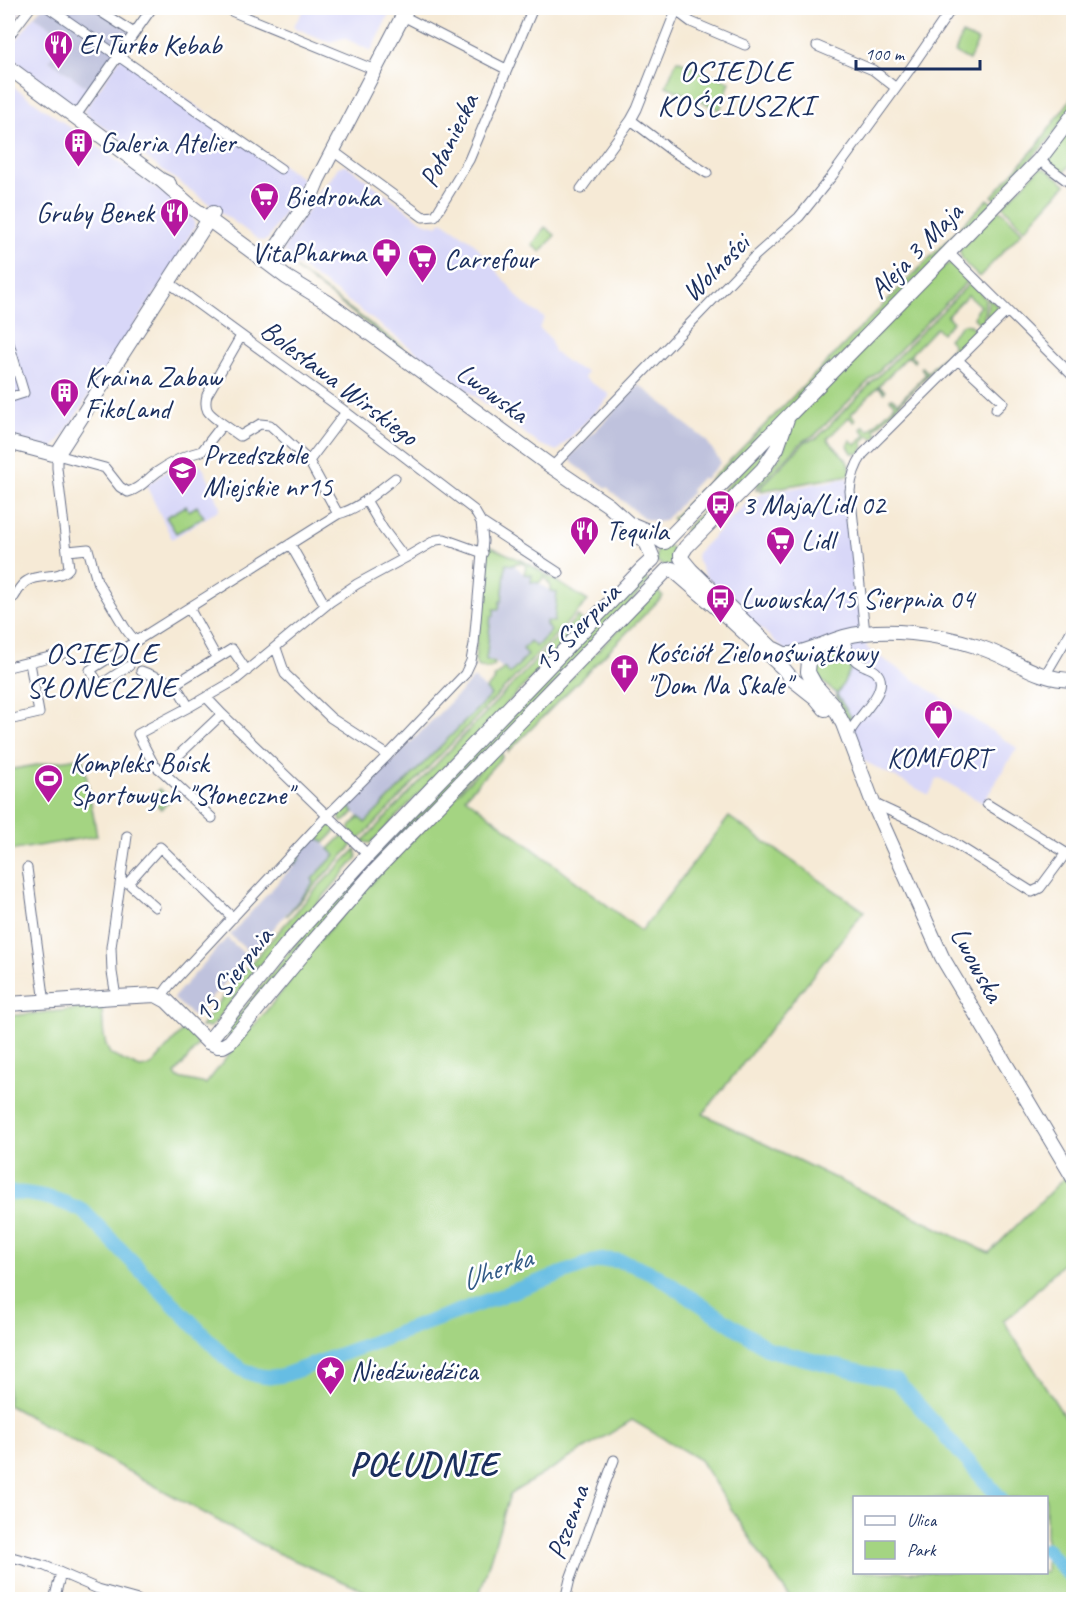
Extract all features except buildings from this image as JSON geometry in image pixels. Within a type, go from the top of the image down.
[{"type":"street","points":[[8,37],[30,8]]},
{"type":"street","points":[[49,8],[281,169]]},
{"type":"street","points":[[95,8],[134,33]]},
{"type":"street","points":[[75,117],[152,8]]},
{"type":"street","points":[[224,8],[375,70]]},
{"type":"street","name":"Połaniecka","points":[[333,151],[423,217],[435,216],[469,160],[533,8]]},
{"type":"street","points":[[678,8],[691,22],[745,45]]},
{"type":"street","points":[[581,189],[637,109],[678,8]]},
{"type":"street","name":"Wolności","points":[[552,466],[755,256],[799,217],[832,176],[952,8]]},
{"type":"street","points":[[266,257],[311,196],[405,12]]},
{"type":"street","name":"Połaniecka","points":[[405,12],[506,69]]},
{"type":"street","points":[[817,46],[873,70],[896,88]]},
{"type":"street","name":"Lwowska","points":[[8,67],[161,180],[179,196],[211,216],[608,505],[628,523],[643,533],[676,545],[679,567],[787,668],[816,685]]},
{"type":"street","name":"Aleja 3 Maja","points":[[664,542],[1039,160],[1074,114]]},
{"type":"street","points":[[631,120],[706,173]]},
{"type":"street","points":[[1039,160],[1074,186]]},
{"type":"street","points":[[8,598],[15,597],[23,583],[30,579],[66,572],[69,565],[68,550],[57,455],[211,216]]},
{"type":"street","points":[[949,253],[1074,377]]},
{"type":"street","name":"Bolesława Wirskiego","points":[[168,282],[346,412],[474,510],[481,522],[559,573]]},
{"type":"street","points":[[865,633],[850,491],[854,471],[863,454],[1006,311]]},
{"type":"street","points":[[241,336],[207,395],[205,405],[208,412],[240,436],[260,424],[270,425],[309,460],[338,513]]},
{"type":"street","points":[[8,340],[24,393],[8,398]]},
{"type":"street","points":[[958,360],[1003,402],[996,409]]},
{"type":"street","points":[[309,460],[346,412]]},
{"type":"street","name":"Aleja 3 Maja","points":[[679,567],[686,547],[763,469],[777,448],[788,417]]},
{"type":"street","points":[[8,442],[105,468],[120,487],[128,492],[137,489],[157,472],[188,454],[201,451],[223,424]]},
{"type":"street","points":[[129,666],[100,686],[90,670],[338,513],[347,512],[395,478]]},
{"type":"street","points":[[366,500],[383,529],[405,558]]},
{"type":"street","points":[[161,997],[200,952],[289,863],[327,816],[465,674],[474,644],[483,553],[481,522]]},
{"type":"street","points":[[641,570],[644,561],[643,533],[663,533],[678,528]]},
{"type":"street","name":"Lwowska","points":[[643,533],[652,558]]},
{"type":"street","points":[[212,818],[154,765],[138,734],[234,681],[325,605],[357,584],[436,540],[444,539],[483,553]]},
{"type":"street","name":"15 Sierpnia","points":[[664,542],[655,547],[652,558],[641,570],[368,855],[286,945],[208,1042],[218,1046],[230,1042],[312,942],[373,873],[654,584],[670,578],[679,567]]},
{"type":"street","points":[[290,544],[325,605]]},
{"type":"street","points":[[68,550],[88,549],[97,581],[135,641]]},
{"type":"street","points":[[652,558],[656,566],[679,567]]},
{"type":"street","name":"Lwowska","points":[[679,567],[774,650],[803,690],[816,698],[848,732]]},
{"type":"street","points":[[189,608],[216,657]]},
{"type":"street","points":[[1046,677],[1074,626]]},
{"type":"street","points":[[774,650],[788,654],[814,649],[844,637],[865,633],[916,633],[968,644],[1046,677],[1074,680]]},
{"type":"street","points":[[844,637],[850,657],[875,670],[881,680],[878,693],[848,732]]},
{"type":"street","points":[[276,648],[285,674],[331,718],[388,755]]},
{"type":"street","points":[[175,684],[232,649],[248,671]]},
{"type":"street","points":[[787,668],[814,649]]},
{"type":"street","name":"Lwowska","points":[[814,649],[809,660],[808,672],[833,705],[848,732],[873,802],[942,957],[1071,1176]]},
{"type":"street","points":[[8,667],[62,654]]},
{"type":"street","points":[[13,719],[39,713],[30,663]]},
{"type":"street","points":[[141,671],[175,684],[189,707]]},
{"type":"street","points":[[206,697],[368,855]]},
{"type":"street","points":[[162,771],[222,714]]},
{"type":"street","name":"Lwowska","points":[[830,714],[860,769]]},
{"type":"street","points":[[873,802],[931,830],[1032,892],[1040,888],[1070,855],[987,804]]},
{"type":"street","points":[[116,997],[111,947],[124,882],[127,836]]},
{"type":"street","points":[[124,882],[160,848],[233,918]]},
{"type":"street","points":[[27,868],[45,1003]]},
{"type":"street","points":[[124,882],[155,907]]},
{"type":"street","points":[[200,952],[208,959]]},
{"type":"street","points":[[8,1004],[150,995],[161,997],[208,1042]]},
{"type":"street","name":"Pszenna","points":[[565,1599],[614,1460]]},
{"type":"street","points":[[8,1557],[45,1566],[98,1589],[138,1599]]},
{"type":"street","points":[[54,1599],[61,1573]]},
{"type":"shaded area","points":[[8,8],[23,8],[8,28]]},
{"type":"shaded area","points":[[41,8],[96,8],[132,32],[91,90],[49,60],[66,37],[34,16]]},
{"type":"shaded area","points":[[305,8],[392,8],[371,51],[344,38],[329,42],[293,27]]},
{"type":"shaded area","points":[[34,16],[66,37],[49,60],[91,90],[78,108],[8,56],[8,52]]},
{"type":"shaded area","points":[[122,55],[303,179],[268,239],[259,240],[83,112]]},
{"type":"shaded area","points":[[8,83],[192,214],[195,227],[180,251],[182,253],[58,443],[51,449],[8,435]]},
{"type":"shaded area","points":[[345,164],[423,222],[438,226],[442,221],[473,242],[523,303],[545,318],[539,328],[550,338],[554,352],[573,366],[587,372],[584,378],[609,394],[600,407],[557,451],[539,444],[285,256],[284,249],[319,191],[338,167]]},
{"type":"shaded area","points":[[639,385],[706,440],[720,461],[705,479],[702,477],[691,489],[692,492],[664,521],[658,522],[645,519],[608,487],[570,459]]},
{"type":"shaded area","name":"Przedszkole Miejskie nr15","points":[[187,458],[194,466],[201,464],[220,505],[219,510],[172,539],[146,485]]},
{"type":"shaded area","points":[[848,478],[867,648],[1017,748],[983,803],[939,778],[929,795],[864,761],[857,748],[850,721],[828,686],[783,649],[706,577],[696,557],[697,553],[746,503],[762,494]]},
{"type":"shaded area","points":[[506,564],[514,565],[524,574],[532,574],[531,582],[539,583],[550,591],[557,592],[552,630],[510,674],[494,661],[486,660],[491,616],[494,608],[502,601]]},
{"type":"shaded area","points":[[474,678],[491,695],[365,823],[348,806]]},
{"type":"shaded area","points":[[317,837],[336,855],[312,879],[314,882],[251,954],[230,935]]},
{"type":"shaded area","points":[[227,938],[248,957],[194,1017],[173,998]]},
{"type":"green space","points":[[962,34],[978,41],[969,60],[955,53]]},
{"type":"green space","points":[[677,60],[730,82],[720,110],[666,86]]},
{"type":"green space","points":[[1073,96],[1073,106],[1052,136],[995,199],[992,196],[1036,147]]},
{"type":"green space","points":[[1073,124],[1073,161],[1063,174],[1050,164],[1049,157]]},
{"type":"green space","points":[[1039,168],[1046,169],[1066,184],[1024,229],[1003,206]]},
{"type":"green space","points":[[988,199],[992,203],[729,471],[675,522],[672,519]]},
{"type":"green space","points":[[999,210],[1022,232],[979,277],[963,261],[960,249]]},
{"type":"green space","points":[[545,227],[555,235],[541,252],[532,245]]},
{"type":"green space","points":[[950,263],[956,265],[970,279],[815,435],[804,440],[756,491],[757,483],[781,455],[795,419],[944,266]]},
{"type":"green space","points":[[296,269],[402,347],[400,349]]},
{"type":"green space","points":[[969,284],[972,284],[985,298],[984,326],[974,318],[980,306],[968,295],[947,316],[953,322],[942,333],[936,328],[910,355],[915,360],[914,362],[908,356],[879,386],[885,391],[884,393],[878,387],[851,414],[856,420],[854,422],[849,417],[827,439],[846,459],[851,470],[849,475],[760,491],[762,486],[806,441],[817,438]]},
{"type":"green space","points":[[988,297],[998,307],[998,313],[992,320],[987,316]]},
{"type":"green space","points":[[963,324],[970,325],[977,332],[976,337],[959,353],[953,349],[874,430],[878,434],[873,439],[869,435],[862,443],[864,447],[860,453],[852,453],[848,446],[850,440],[856,445],[866,434],[861,429],[864,426],[869,431],[895,405],[890,399],[898,403],[926,374],[921,368],[928,372],[954,346],[948,339]]},
{"type":"green space","points":[[775,437],[772,451],[690,537],[684,530]]},
{"type":"green space","points":[[186,506],[189,511],[197,506],[204,517],[176,533],[166,517]]},
{"type":"green space","points":[[487,545],[529,564],[588,601],[359,840],[350,831],[350,827],[359,817],[365,823],[491,695],[486,689],[495,680],[494,678],[504,668],[510,674],[528,655],[523,649],[530,641],[536,647],[551,631],[546,621],[554,622],[557,592],[550,591],[550,584],[544,577],[539,583],[531,582],[532,575],[524,574],[526,566],[522,563],[506,564],[502,601],[500,601],[499,609],[494,609],[494,616],[491,616],[486,660],[495,663],[487,669],[477,666],[475,660]]},
{"type":"green space","points":[[666,546],[673,549],[676,556],[673,563],[666,566],[659,563],[656,556],[659,549]]},
{"type":"green space","points":[[642,575],[649,582],[233,1034],[222,1039],[223,1034],[310,926]]},
{"type":"green space","points":[[657,591],[663,596],[508,752],[507,742]]},
{"type":"green space","points":[[578,616],[582,620],[553,656],[371,843],[362,842]]},
{"type":"green space","points":[[837,647],[851,669],[837,695],[851,717],[850,721],[845,716],[836,696],[837,694],[814,671],[817,658],[827,650]]},
{"type":"green space","points":[[501,748],[502,757],[465,797],[641,931],[729,817],[864,911],[703,1114],[989,1253],[1065,1177],[1073,1191],[1073,1253],[1013,1314],[1003,1320],[1073,1430],[1073,1599],[791,1599],[700,1460],[632,1420],[510,1494],[478,1599],[383,1599],[275,1552],[8,1405],[8,1016],[102,1007],[104,1038],[111,1055],[140,1068],[151,1066],[188,1027],[197,1038],[197,1047],[175,1074],[178,1078],[206,1084],[288,984],[298,966],[333,923]],"holes":[[[81,1211],[96,1223],[169,1299]]]},
{"type":"green space","name":"Kompleks Boisk Sportowych \"Słoneczne\"","points":[[83,757],[97,836],[8,851],[8,770]]},
{"type":"green space","points":[[373,773],[377,777],[349,806],[354,812],[341,822],[339,815],[342,806]]},
{"type":"green space","points":[[160,789],[171,800],[161,809],[151,798]]},
{"type":"green space","points":[[329,825],[336,828],[334,833],[324,843],[317,837],[298,855],[300,858],[295,864],[295,855],[323,826]]},
{"type":"green space","points":[[341,837],[353,845],[286,916],[314,882],[312,879],[335,855],[329,849]]},
{"type":"green space","points":[[356,849],[357,858],[318,903],[290,929],[259,967],[257,965],[253,969],[251,963],[318,887]]},
{"type":"green space","points":[[250,964],[253,974],[215,1023],[209,1027],[201,1027],[217,1005]]},
{"type":"waterway","name":"Uherka","points":[[8,1193],[46,1197],[83,1211],[225,1357],[246,1372],[270,1377],[287,1374],[593,1262],[601,1260],[626,1262],[656,1275],[770,1350],[897,1381],[998,1496]]},
{"type":"waterway","name":"Uherka","points":[[1048,1552],[1074,1580]]},
{"type":"place","name":"El Turko Kebab","points":[[58,70]]},
{"type":"place","name":"Galeria Atelier","points":[[79,168]]},
{"type":"place","name":"Biedronka","points":[[264,222]]},
{"type":"place","name":"Gruby Benek","points":[[175,238]]},
{"type":"place","name":"VitaPharma","points":[[387,278]]},
{"type":"place","name":"Carrefour","points":[[423,284]]},
{"type":"place","name":"Kraina Zabaw FikoLand","points":[[64,418]]},
{"type":"place","name":"Przedszkole Miejskie nr15","points":[[182,496]]},
{"type":"place","name":"3 Maja/Lidl 02","points":[[721,530]]},
{"type":"place","name":"Tequila","points":[[585,556]]},
{"type":"place","name":"Lidl","points":[[780,566]]},
{"type":"place","name":"Lwowska/15 Sierpnia 04","points":[[720,624]]},
{"type":"place","name":"Kościół Zielonoświątkowy \"Dom Na Skale\"","points":[[625,694]]},
{"type":"place","name":"KOMFORT","points":[[938,740]]},
{"type":"place","name":"Kompleks Boisk Sportowych \"Słoneczne\"","points":[[49,804]]},
{"type":"place","name":"Niedźwiedźica","points":[[330,1396]]},
{"type":"district","name":"OSIEDLE KOŚCIUSZKI","points":[[736,88]]},
{"type":"district","name":"OSIEDLE SŁONECZNE","points":[[102,670]]},
{"type":"district","name":"POŁUDNIE","points":[[424,1463]]}]
